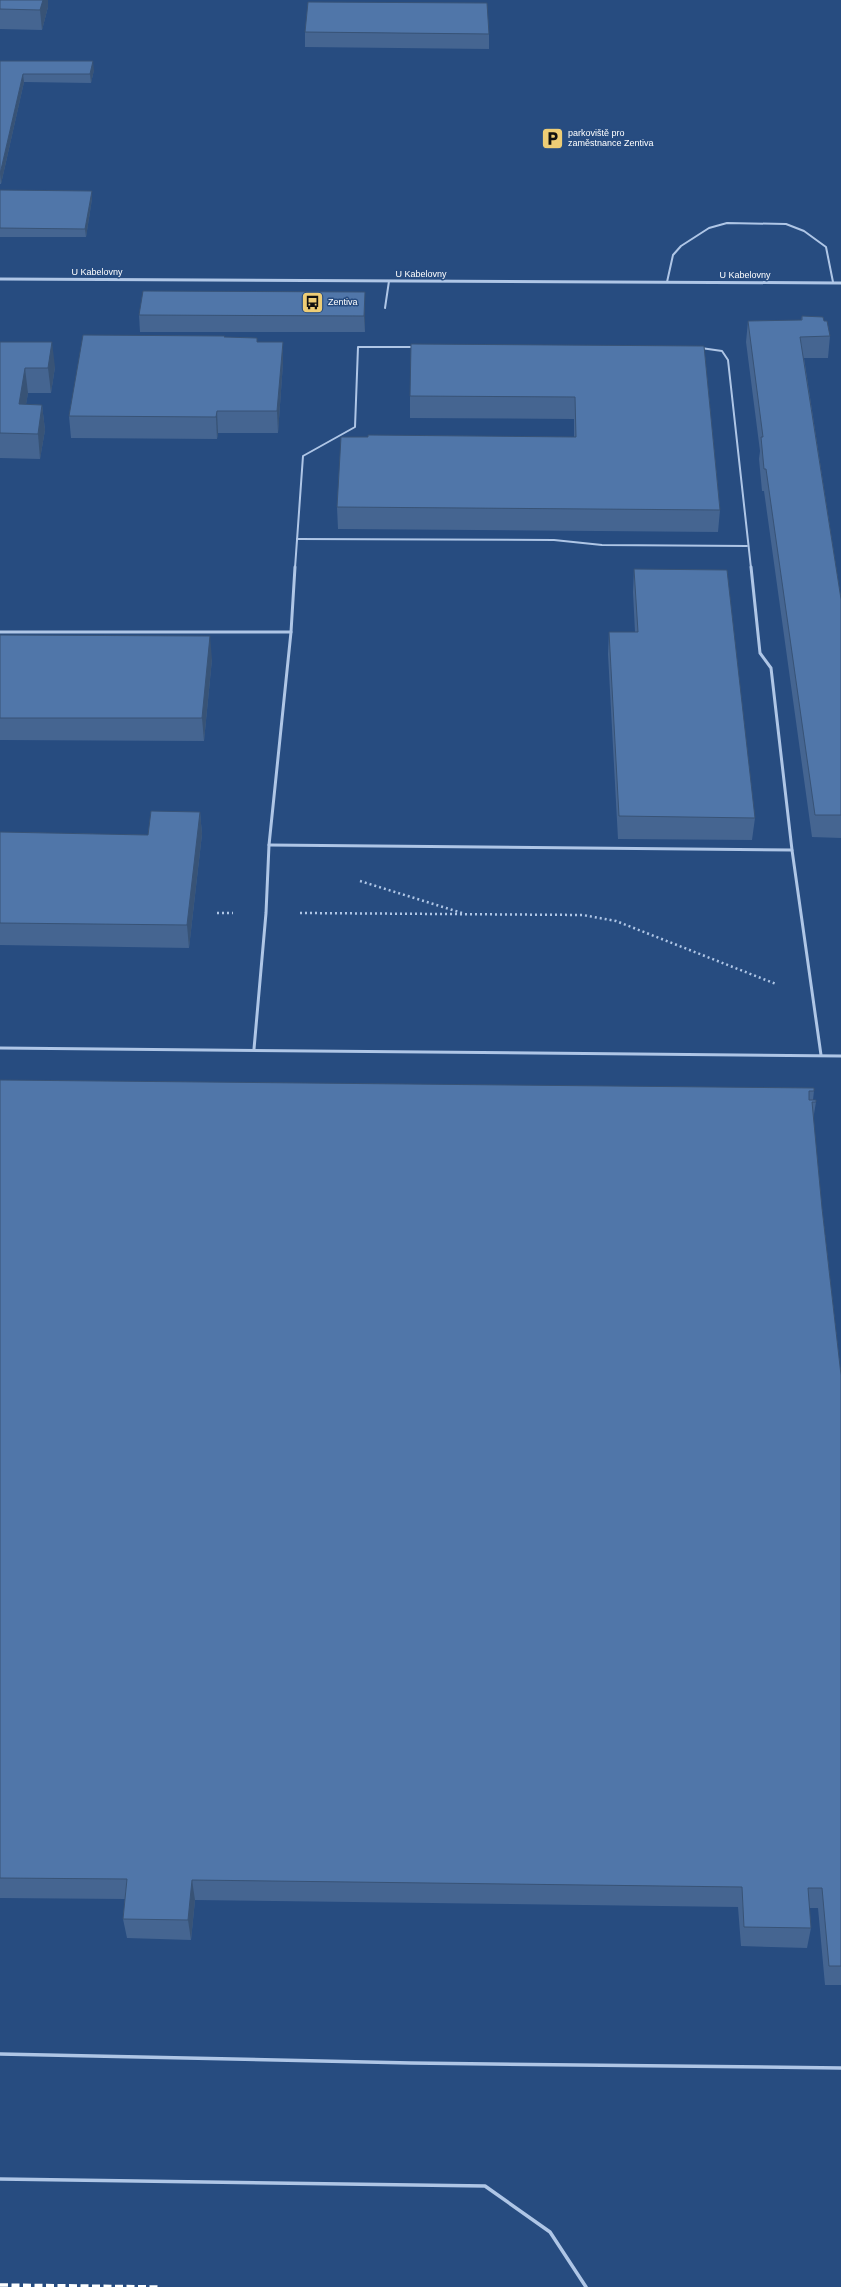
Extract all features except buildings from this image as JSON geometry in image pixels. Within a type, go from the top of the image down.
[{"type":"street","name":"U Kabelovny","points":[[0,279],[841,283]]},
{"type":"lane","points":[[667,282],[673,255],[682,246],[708,228],[727,223],[786,224],[804,231],[826,247],[833,282]]},
{"type":"lane","points":[[385,308],[389,281]]},
{"type":"lane","points":[[254,1049],[266,913],[269,845],[291,632],[303,456],[355,426],[358,347],[421,347]]},
{"type":"lane","points":[[697,348],[713,348],[722,351],[728,360],[747,546],[760,653],[771,668],[792,850],[821,1055]]},
{"type":"lane","points":[[297,539],[554,540],[602,545],[747,546]]},
{"type":"lane","points":[[0,632],[291,632]]},
{"type":"lane","points":[[269,845],[792,850]]},
{"type":"lane","points":[[0,1048],[254,1049],[841,1056]]},
{"type":"lane","points":[[0,2054],[411,2063],[841,2068]]},
{"type":"lane","points":[[0,2179],[485,2186],[550,2232],[586,2287]]},
{"type":"path","points":[[303,913],[583,915],[600,917],[616,921],[792,990],[812,991]]},
{"type":"railway","points":[[0,2285],[159,2287]]},
{"type":"place","name":"parkoviště pro zaměstnance Zentiva","points":[[552,138]]},
{"type":"place","name":"Zentiva","points":[[312,302]]}]
